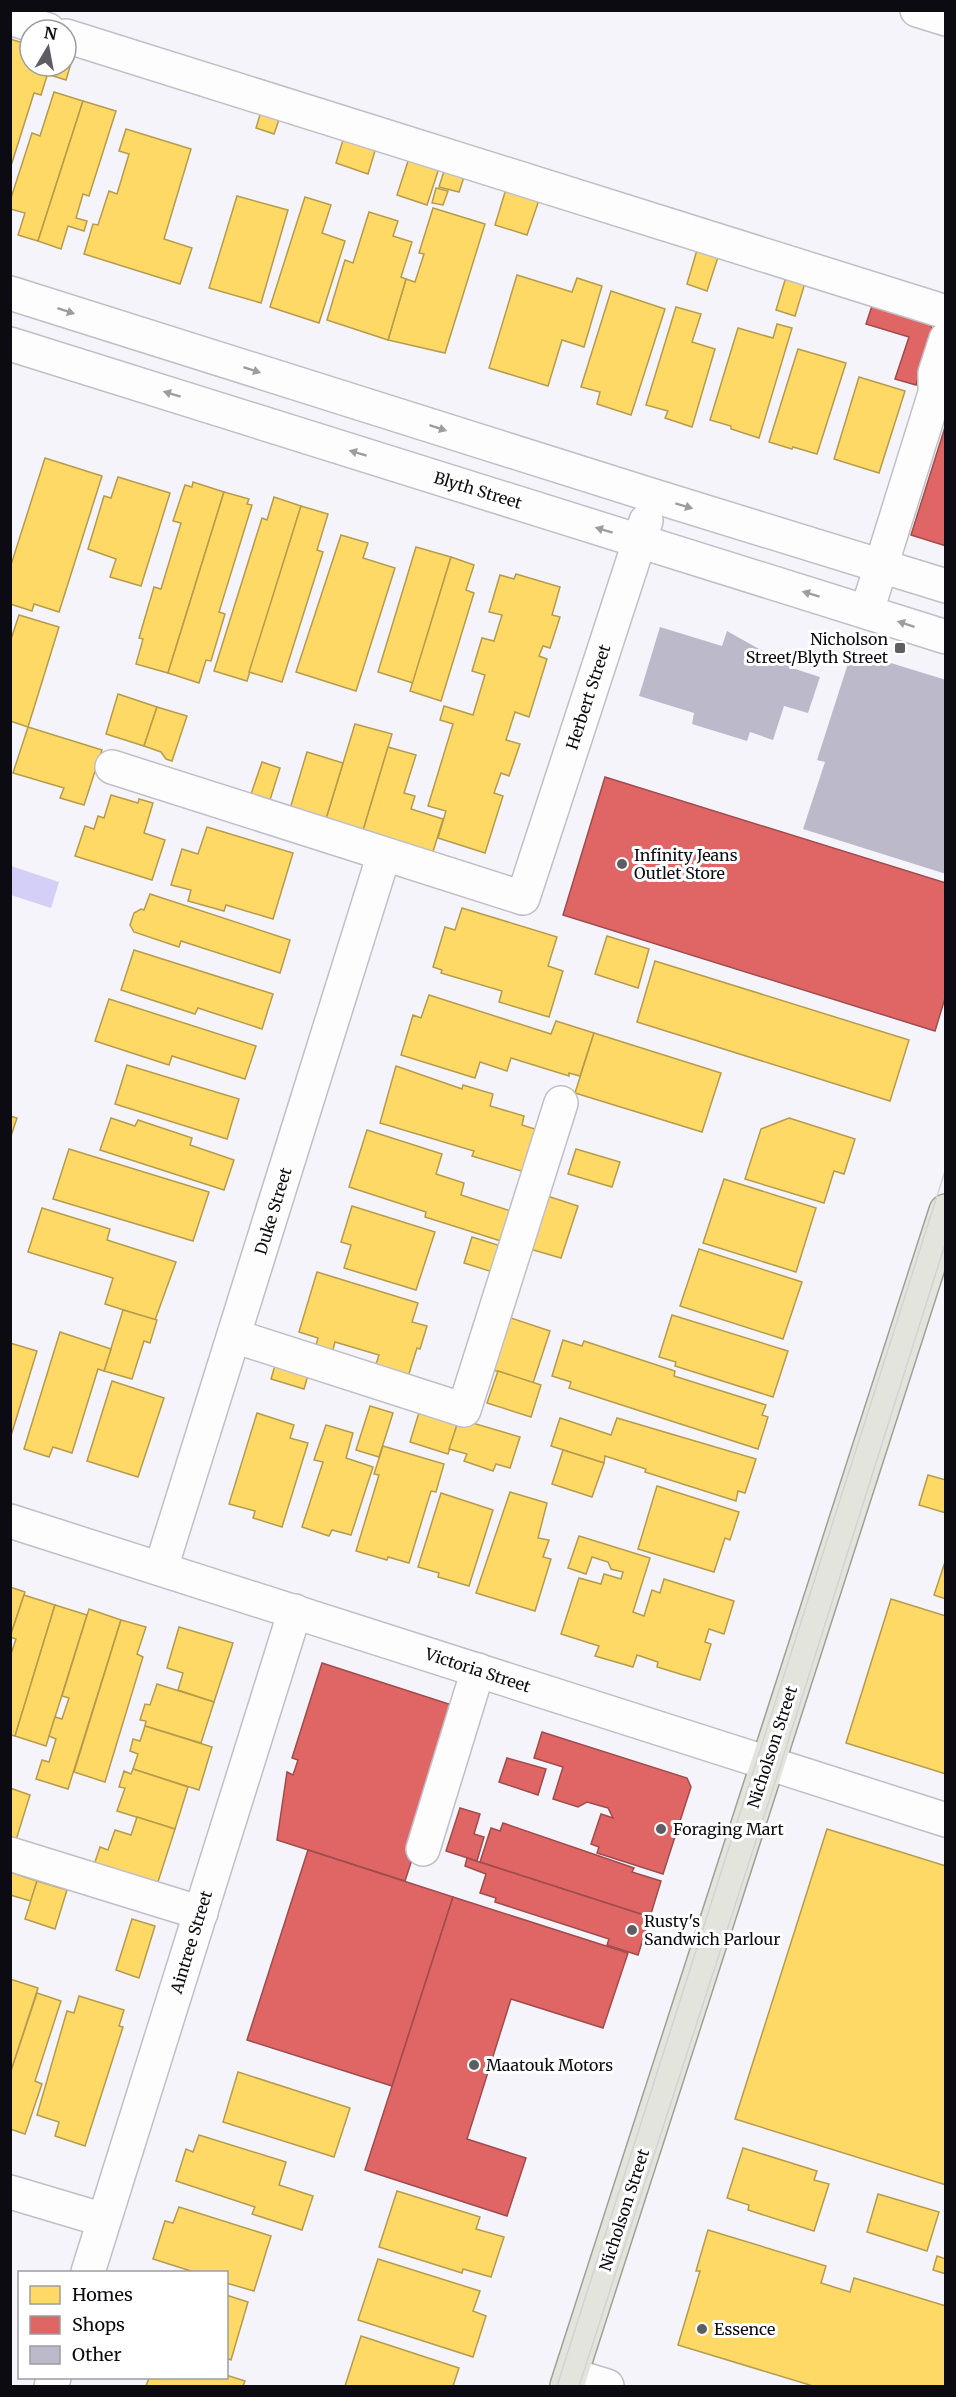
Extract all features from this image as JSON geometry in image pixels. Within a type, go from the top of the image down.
[{"type":"main road","name":"Nicholson Street","points":[[569,2381],[945,1211]]},
{"type":"street","points":[[917,10],[945,20]]},
{"type":"street","points":[[78,40],[945,312]]},
{"type":"street","points":[[10,293],[945,586]]},
{"type":"street","points":[[867,611],[935,393],[935,373],[945,339]]},
{"type":"street","name":"Blyth Street","points":[[10,344],[945,637]]},
{"type":"street","name":"Herbert Street","points":[[384,854],[523,898],[654,496]]},
{"type":"street","points":[[112,767],[384,854]]},
{"type":"street","name":"Duke Street","points":[[161,1568],[384,854]]},
{"type":"street","points":[[234,1336],[464,1410],[561,1102]]},
{"type":"street","name":"Victoria Street","points":[[10,1521],[945,1820]]},
{"type":"street","name":"Aintree Street","points":[[88,2271],[294,1611]]},
{"type":"street","points":[[423,1849],[478,1670]]},
{"type":"street","points":[[10,1854],[201,1913]]},
{"type":"street","points":[[10,2192],[104,2220]]},
{"type":"street","points":[[569,2381],[607,2386]]},
{"type":"shaded area","points":[[11,866],[59,882],[51,908],[11,895]]},
{"type":"building: Homes","points":[[10,39],[18,41],[18,78],[46,78],[41,95],[34,93],[10,169]]},
{"type":"building: Homes","points":[[54,92],[83,101],[38,241],[18,235],[25,213],[10,209],[10,201],[32,133],[40,136]]},
{"type":"building: Homes","points":[[83,101],[116,111],[89,196],[83,194],[76,218],[87,221],[84,231],[68,226],[61,249],[38,241]]},
{"type":"building: Homes","points":[[263,105],[282,111],[274,134],[256,128]]},
{"type":"building: Homes","points":[[126,129],[191,149],[164,239],[192,248],[180,284],[84,254],[93,224],[98,225],[109,191],[117,194],[129,154],[119,151]]},
{"type":"building: Homes","points":[[346,130],[378,141],[368,174],[336,163]]},
{"type":"building: Homes","points":[[411,152],[441,162],[427,205],[397,195]]},
{"type":"building: Homes","points":[[445,168],[465,174],[459,192],[439,187]]},
{"type":"building: Homes","points":[[436,188],[448,191],[443,205],[432,203]]},
{"type":"building: Homes","points":[[506,189],[539,200],[527,235],[495,225]]},
{"type":"building: Homes","points":[[237,196],[288,210],[261,303],[209,288]]},
{"type":"building: Homes","points":[[305,197],[331,205],[322,233],[345,241],[319,323],[270,307]]},
{"type":"building: Homes","points":[[433,208],[485,224],[445,353],[388,340],[406,279],[415,282],[424,254],[419,253]]},
{"type":"building: Homes","points":[[369,212],[398,221],[393,236],[412,242],[401,277],[406,279],[388,340],[327,320],[345,260],[353,263]]},
{"type":"building: Homes","points":[[697,250],[718,257],[707,291],[687,284]]},
{"type":"building: Homes","points":[[517,275],[572,292],[577,278],[602,286],[584,347],[562,340],[548,386],[489,368]]},
{"type":"building: Homes","points":[[786,277],[805,283],[795,316],[776,310]]},
{"type":"building: Homes","points":[[611,291],[665,309],[631,415],[597,404],[600,392],[581,387]]},
{"type":"building: Homes","points":[[676,307],[701,314],[692,342],[715,349],[692,427],[665,418],[668,411],[646,405]]},
{"type":"building: Homes","points":[[777,324],[792,328],[759,438],[710,420],[738,328],[773,338]]},
{"type":"building: Homes","points":[[798,349],[846,363],[817,454],[769,442]]},
{"type":"building: Homes","points":[[859,377],[905,391],[879,473],[834,459]]},
{"type":"building: Homes","points":[[45,458],[102,476],[59,612],[34,604],[32,611],[10,604],[10,568]]},
{"type":"building: Homes","points":[[118,477],[170,493],[141,586],[110,577],[116,559],[88,549],[104,496],[111,498]]},
{"type":"building: Homes","points":[[193,482],[224,492],[168,673],[136,664],[143,639],[139,638],[154,587],[161,589],[181,523],[173,521],[185,485],[192,487]]},
{"type":"building: Homes","points":[[224,492],[249,499],[247,504],[252,505],[219,612],[225,614],[211,661],[206,660],[199,683],[168,673]]},
{"type":"building: Homes","points":[[274,497],[301,506],[247,681],[214,671],[262,518],[267,520]]},
{"type":"building: Homes","points":[[301,506],[328,514],[317,550],[323,552],[282,682],[249,672]]},
{"type":"building: Homes","points":[[341,535],[368,543],[363,558],[395,568],[356,691],[296,672]]},
{"type":"building: Homes","points":[[416,547],[451,557],[413,683],[378,672]]},
{"type":"building: Homes","points":[[451,557],[474,565],[466,590],[474,593],[441,701],[410,691]]},
{"type":"building: Homes","points":[[516,574],[560,587],[552,615],[560,617],[550,648],[543,646],[539,656],[547,659],[529,717],[515,712],[506,740],[520,744],[509,776],[501,773],[494,793],[503,796],[485,853],[438,838],[446,811],[428,806],[453,724],[440,720],[444,706],[473,715],[485,675],[472,671],[482,638],[494,641],[502,615],[489,612],[500,575],[514,579]]},
{"type":"building: Homes","points":[[19,615],[59,627],[28,727],[10,721],[10,642]]},
{"type":"building: Homes","points":[[118,694],[157,707],[144,746],[106,734]]},
{"type":"building: Homes","points":[[157,707],[187,716],[172,761],[166,759],[161,752],[144,746]]},
{"type":"building: Homes","points":[[355,724],[392,734],[362,834],[325,822]]},
{"type":"building: Homes","points":[[28,727],[102,750],[84,805],[60,798],[64,788],[13,773]]},
{"type":"building: Homes","points":[[388,747],[416,755],[404,793],[415,796],[411,809],[443,819],[432,855],[362,834]]},
{"type":"building: Homes","points":[[307,752],[343,763],[325,822],[289,812]]},
{"type":"building: Homes","points":[[262,762],[280,768],[269,803],[250,797]]},
{"type":"building: Homes","points":[[111,795],[138,803],[139,799],[153,803],[144,833],[165,840],[152,880],[75,856],[85,826],[94,829],[98,816],[104,818]]},
{"type":"building: Homes","points":[[207,827],[293,853],[273,919],[226,905],[224,911],[188,901],[191,890],[171,885],[182,849],[198,854]]},
{"type":"building: Homes","points":[[150,894],[290,940],[280,973],[181,941],[179,947],[134,932],[130,925],[134,913],[141,909],[144,910]]},
{"type":"building: Homes","points":[[462,908],[557,937],[548,966],[563,971],[549,1017],[499,1002],[502,991],[441,973],[442,970],[433,967],[445,927],[455,930]]},
{"type":"building: Homes","points":[[607,936],[649,949],[638,988],[595,974]]},
{"type":"building: Homes","points":[[134,950],[273,994],[262,1029],[198,1008],[195,1014],[121,990]]},
{"type":"building: Homes","points":[[655,961],[909,1040],[890,1101],[637,1022]]},
{"type":"building: Homes","points":[[429,995],[551,1034],[556,1021],[594,1033],[580,1076],[569,1073],[569,1076],[511,1058],[507,1071],[480,1062],[475,1078],[401,1055],[413,1015],[421,1018]]},
{"type":"building: Homes","points":[[109,999],[256,1046],[245,1079],[172,1056],[169,1065],[95,1041]]},
{"type":"building: Homes","points":[[594,1033],[721,1073],[702,1132],[575,1093]]},
{"type":"building: Homes","points":[[127,1065],[239,1099],[227,1139],[115,1104]]},
{"type":"building: Homes","points":[[396,1066],[462,1089],[463,1085],[493,1094],[490,1106],[524,1116],[522,1125],[541,1131],[528,1173],[472,1156],[474,1151],[380,1123]]},
{"type":"building: Homes","points":[[10,1116],[17,1118],[10,1139]]},
{"type":"building: Homes","points":[[111,1118],[135,1126],[138,1120],[192,1138],[190,1145],[234,1160],[224,1190],[100,1150]]},
{"type":"building: Homes","points":[[789,1118],[855,1139],[844,1174],[834,1171],[824,1203],[745,1179],[761,1129]]},
{"type":"building: Homes","points":[[367,1130],[442,1154],[436,1174],[464,1183],[461,1195],[511,1211],[501,1241],[425,1217],[426,1212],[349,1187]]},
{"type":"building: Homes","points":[[69,1149],[209,1192],[193,1241],[53,1199]]},
{"type":"building: Homes","points":[[576,1149],[620,1162],[612,1187],[568,1174]]},
{"type":"building: Homes","points":[[724,1179],[816,1208],[796,1272],[703,1243]]},
{"type":"building: Homes","points":[[541,1194],[578,1206],[561,1258],[533,1250],[530,1228]]},
{"type":"building: Homes","points":[[352,1206],[435,1232],[416,1290],[344,1268],[351,1245],[341,1242]]},
{"type":"building: Homes","points":[[42,1208],[110,1229],[107,1240],[176,1262],[155,1320],[105,1304],[113,1278],[28,1252]]},
{"type":"building: Homes","points":[[472,1237],[504,1247],[496,1273],[464,1263]]},
{"type":"building: Homes","points":[[699,1249],[802,1282],[783,1339],[680,1306]]},
{"type":"building: Homes","points":[[317,1272],[418,1303],[412,1322],[427,1326],[407,1380],[374,1370],[379,1355],[335,1342],[331,1357],[314,1352],[318,1338],[299,1332]]},
{"type":"building: Homes","points":[[123,1310],[157,1320],[150,1343],[144,1341],[132,1379],[104,1371]]},
{"type":"building: Homes","points":[[672,1315],[788,1351],[773,1397],[675,1366],[676,1362],[659,1357]]},
{"type":"building: Homes","points":[[505,1316],[550,1331],[533,1383],[487,1368]]},
{"type":"building: Homes","points":[[60,1332],[111,1349],[104,1371],[98,1369],[72,1453],[53,1447],[49,1457],[24,1449]]},
{"type":"building: Homes","points":[[563,1340],[582,1346],[584,1341],[675,1371],[674,1376],[766,1405],[762,1415],[768,1417],[758,1449],[569,1388],[571,1382],[552,1376]]},
{"type":"building: Homes","points":[[10,1343],[37,1351],[10,1439]]},
{"type":"building: Homes","points":[[276,1362],[309,1372],[304,1389],[271,1379]]},
{"type":"building: Homes","points":[[498,1371],[541,1385],[531,1417],[487,1403]]},
{"type":"building: Homes","points":[[112,1381],[164,1398],[138,1477],[87,1461]]},
{"type":"building: Homes","points":[[370,1406],[393,1413],[379,1457],[356,1450]]},
{"type":"building: Homes","points":[[421,1406],[459,1419],[448,1454],[410,1442]]},
{"type":"building: Homes","points":[[257,1413],[294,1425],[290,1438],[308,1443],[282,1527],[253,1518],[255,1511],[229,1504]]},
{"type":"building: Homes","points":[[560,1418],[611,1435],[617,1418],[756,1459],[745,1493],[738,1491],[736,1501],[645,1472],[646,1469],[605,1456],[604,1463],[551,1446]]},
{"type":"building: Homes","points":[[459,1419],[520,1437],[510,1468],[496,1464],[493,1471],[464,1461],[467,1454],[449,1449]]},
{"type":"building: Homes","points":[[326,1425],[353,1433],[346,1458],[373,1467],[351,1535],[332,1530],[329,1536],[302,1527],[323,1462],[314,1460]]},
{"type":"building: Homes","points":[[383,1446],[444,1464],[436,1492],[431,1491],[409,1563],[388,1557],[387,1560],[356,1551],[379,1475],[374,1474]]},
{"type":"building: Homes","points":[[563,1450],[604,1463],[592,1497],[552,1484]]},
{"type":"building: Homes","points":[[928,1475],[946,1480],[946,1513],[919,1505]]},
{"type":"building: Homes","points":[[657,1486],[739,1512],[730,1540],[725,1538],[714,1572],[638,1549]]},
{"type":"building: Homes","points":[[510,1492],[547,1503],[538,1538],[549,1540],[543,1557],[551,1559],[535,1611],[476,1593]]},
{"type":"building: Homes","points":[[441,1493],[493,1510],[469,1586],[438,1577],[439,1573],[418,1567]]},
{"type":"building: Homes","points":[[579,1536],[650,1558],[633,1612],[644,1616],[652,1590],[660,1593],[664,1579],[734,1601],[724,1634],[709,1629],[705,1642],[711,1644],[700,1680],[657,1667],[658,1662],[637,1655],[633,1667],[595,1656],[599,1646],[561,1634],[579,1578],[601,1584],[604,1574],[621,1579],[623,1572],[611,1569],[608,1562],[592,1557],[586,1574],[568,1568]]},
{"type":"building: Homes","points":[[946,1559],[946,1599],[934,1595]]},
{"type":"building: Homes","points":[[10,1587],[25,1592],[10,1637]]},
{"type":"building: Homes","points":[[24,1595],[55,1605],[15,1736],[10,1735],[10,1657],[16,1639],[10,1637]]},
{"type":"building: Homes","points":[[891,1599],[946,1616],[946,1774],[846,1743]]},
{"type":"building: Homes","points":[[55,1605],[87,1615],[46,1746],[15,1736]]},
{"type":"building: Homes","points":[[89,1609],[121,1620],[68,1789],[36,1779],[42,1760],[49,1762],[56,1739],[49,1736],[55,1717],[62,1719],[69,1698],[62,1696]]},
{"type":"building: Homes","points":[[121,1620],[146,1627],[137,1654],[143,1657],[105,1782],[74,1772]]},
{"type":"building: Homes","points":[[179,1627],[233,1643],[214,1702],[178,1690],[183,1673],[167,1668]]},
{"type":"building: Homes","points":[[157,1684],[214,1702],[201,1743],[145,1726],[146,1721],[140,1720],[145,1704],[150,1705]]},
{"type":"building: Homes","points":[[145,1726],[212,1747],[199,1790],[133,1769],[138,1754],[130,1751],[133,1739],[140,1741]]},
{"type":"building: Homes","points":[[133,1769],[188,1787],[175,1829],[117,1811],[125,1788],[119,1787],[124,1771],[131,1774]]},
{"type":"building: Homes","points":[[10,1788],[30,1795],[16,1840],[10,1838]]},
{"type":"building: Homes","points":[[137,1817],[175,1829],[156,1888],[93,1868],[100,1847],[108,1850],[115,1830],[131,1835]]},
{"type":"building: Homes","points":[[827,1829],[946,1866],[946,2185],[735,2119]]},
{"type":"building: Homes","points":[[10,1872],[37,1881],[31,1901],[10,1895]]},
{"type":"building: Homes","points":[[37,1881],[67,1890],[55,1929],[25,1919]]},
{"type":"building: Homes","points":[[132,1919],[155,1926],[139,1978],[116,1970]]},
{"type":"building: Homes","points":[[10,1979],[38,1988],[10,2074]]},
{"type":"building: Homes","points":[[37,1993],[61,2001],[35,2081],[42,2084],[25,2134],[10,2129],[10,2074]]},
{"type":"building: Homes","points":[[79,1996],[124,2010],[119,2026],[123,2027],[85,2146],[55,2136],[59,2122],[37,2115],[67,2011],[74,2013]]},
{"type":"building: Homes","points":[[238,2072],[350,2108],[334,2157],[223,2122]]},
{"type":"building: Homes","points":[[199,2135],[286,2162],[279,2185],[313,2196],[302,2230],[252,2214],[255,2207],[176,2181],[186,2149],[193,2152]]},
{"type":"building: Homes","points":[[743,2148],[817,2171],[814,2180],[829,2184],[814,2231],[748,2210],[749,2205],[727,2198]]},
{"type":"building: Homes","points":[[397,2191],[480,2217],[476,2229],[504,2237],[491,2277],[463,2269],[462,2273],[379,2247]]},
{"type":"building: Homes","points":[[878,2194],[939,2212],[927,2251],[867,2232]]},
{"type":"building: Homes","points":[[179,2207],[271,2236],[254,2291],[228,2284],[228,2271],[191,2271],[153,2259],[165,2221],[173,2223]]},
{"type":"building: Homes","points":[[708,2230],[826,2266],[821,2283],[850,2292],[854,2278],[946,2306],[946,2386],[813,2386],[678,2345],[700,2271],[696,2271]]},
{"type":"building: Homes","points":[[937,2256],[946,2259],[946,2274],[933,2270]]},
{"type":"building: Homes","points":[[378,2259],[480,2291],[473,2311],[486,2316],[473,2357],[358,2320]]},
{"type":"building: Homes","points":[[228,2296],[248,2302],[231,2360],[228,2359]]},
{"type":"building: Homes","points":[[361,2336],[459,2368],[453,2386],[345,2386]]},
{"type":"building: Homes","points":[[228,2376],[245,2381],[243,2386],[146,2386],[149,2379],[228,2379]]},
{"type":"building: Shops","points":[[875,297],[924,313],[933,330],[916,385],[895,379],[909,337],[866,324]]},
{"type":"building: Shops","points":[[946,424],[946,546],[911,535]]},
{"type":"building: Shops","points":[[605,777],[946,883],[946,995],[935,1031],[563,915]]},
{"type":"building: Shops","points":[[322,1663],[461,1708],[405,1881],[277,1840],[287,1772],[293,1775],[298,1760],[292,1758]]},
{"type":"building: Shops","points":[[542,1732],[687,1778],[691,1787],[663,1874],[597,1853],[599,1847],[591,1844],[601,1814],[613,1818],[608,1808],[587,1802],[578,1807],[553,1799],[563,1767],[534,1758]]},
{"type":"building: Shops","points":[[507,1758],[546,1769],[538,1795],[499,1782]]},
{"type":"building: Shops","points":[[460,1808],[480,1814],[474,1834],[484,1837],[477,1861],[446,1851]]},
{"type":"building: Shops","points":[[503,1823],[634,1868],[632,1872],[661,1881],[650,1917],[480,1862],[491,1828],[500,1831]]},
{"type":"building: Shops","points":[[308,1850],[453,1897],[392,2086],[247,2040]]},
{"type":"building: Shops","points":[[467,1858],[650,1917],[638,1955],[607,1945],[609,1939],[495,1902],[496,1898],[480,1893],[486,1874],[465,1866]]},
{"type":"building: Shops","points":[[453,1897],[628,1953],[603,2028],[511,1999],[467,2139],[526,2158],[507,2216],[365,2170]]},
{"type":"building: Other","points":[[660,627],[722,646],[727,631],[795,669],[820,677],[808,713],[784,706],[773,740],[750,732],[747,741],[692,724],[694,713],[639,696]]},
{"type":"building: Other","points":[[852,651],[946,680],[946,874],[803,829],[825,762],[817,760]]},
{"type":"tram line","points":[[557,2386],[946,1168]]},
{"type":"tram line","points":[[579,2386],[780,1767],[946,1241]]},
{"type":"place","name":"Nicholson Street/Blyth Street","points":[[900,648]]},
{"type":"place","name":"Infinity Jeans Outlet Store","points":[[622,864]]},
{"type":"place","name":"Foraging Mart","points":[[661,1829]]},
{"type":"place","name":"Rusty's Sandwich Parlour","points":[[632,1930]]},
{"type":"place","name":"Maatouk Motors","points":[[474,2065]]},
{"type":"place","name":"Essence","points":[[702,2329]]}]
